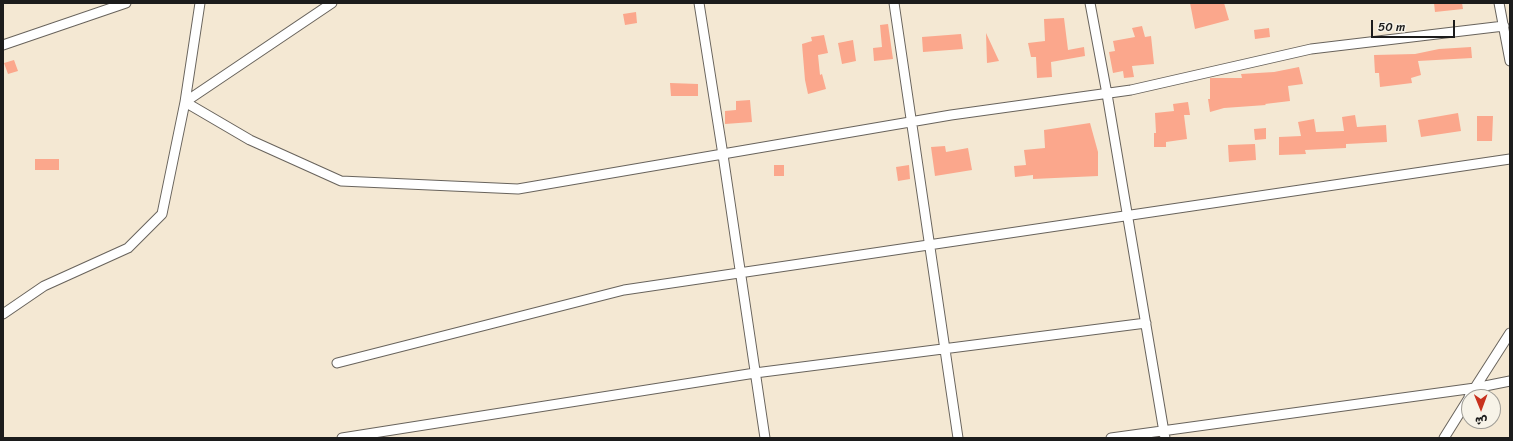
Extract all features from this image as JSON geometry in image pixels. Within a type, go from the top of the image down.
[{"type":"street","points":[[3,45],[126,3]]},
{"type":"street","points":[[3,314],[44,286],[128,248],[162,214],[185,102],[200,3]]},
{"type":"street","points":[[185,102],[332,3]]},
{"type":"street","points":[[699,3],[723,155],[764,438]]},
{"type":"street","points":[[894,3],[958,438]]},
{"type":"street","points":[[1090,3],[1128,215],[1164,434]]},
{"type":"street","points":[[1500,3],[1510,61]]},
{"type":"street","points":[[185,102],[250,140],[341,180],[518,189],[912,122],[1131,90],[1312,49],[1504,26]]},
{"type":"street","points":[[337,363],[624,290],[1510,159]]},
{"type":"street","points":[[342,438],[755,373],[1146,323]]},
{"type":"street","points":[[1475,388],[1510,333]]},
{"type":"street","points":[[1112,438],[1164,434],[1510,382]]},
{"type":"street","points":[[1444,438],[1461,410]]},
{"type":"building","points":[[1190,3],[1224,3],[1229,20],[1195,29]]},
{"type":"building","points":[[1434,3],[1462,3],[1463,9],[1435,12]]},
{"type":"building","points":[[636,12],[637,23],[625,25],[623,14]]},
{"type":"building","points":[[1064,18],[1068,50],[1084,47],[1085,56],[1051,62],[1052,77],[1037,78],[1036,57],[1031,57],[1028,43],[1045,41],[1044,19]]},
{"type":"building","points":[[888,24],[893,59],[874,61],[873,48],[882,47],[880,25]]},
{"type":"building","points":[[1142,26],[1145,37],[1151,36],[1154,64],[1132,66],[1134,77],[1124,78],[1123,71],[1113,73],[1109,52],[1115,51],[1113,41],[1135,37],[1132,28]]},
{"type":"building","points":[[1269,28],[1270,37],[1255,39],[1254,30]]},
{"type":"building","points":[[986,33],[999,61],[987,63]]},
{"type":"building","points":[[961,34],[963,49],[923,52],[922,37]]},
{"type":"building","points":[[824,35],[828,53],[818,55],[820,75],[822,74],[826,89],[808,94],[805,80],[802,44],[812,41],[811,37]]},
{"type":"building","points":[[853,40],[856,61],[842,64],[838,43]]},
{"type":"building","points":[[1471,47],[1472,58],[1418,61],[1421,75],[1411,78],[1412,83],[1380,87],[1379,73],[1375,73],[1374,55],[1415,54],[1439,49]]},
{"type":"building","points":[[14,60],[18,71],[8,74],[4,63]]},
{"type":"building","points":[[1299,67],[1303,84],[1288,86],[1290,101],[1265,104],[1266,105],[1224,108],[1210,112],[1208,99],[1210,99],[1210,78],[1242,78],[1241,74],[1274,72]]},
{"type":"building","points":[[670,83],[698,84],[698,96],[671,96]]},
{"type":"building","points":[[750,100],[752,122],[725,124],[725,111],[736,110],[736,101]]},
{"type":"building","points":[[1188,102],[1190,115],[1184,115],[1187,139],[1166,142],[1166,147],[1154,147],[1154,133],[1156,133],[1155,113],[1174,111],[1173,104]]},
{"type":"building","points":[[1458,113],[1461,131],[1421,137],[1418,120]]},
{"type":"building","points":[[1355,115],[1357,127],[1386,125],[1387,142],[1346,144],[1346,148],[1305,150],[1306,154],[1279,155],[1279,137],[1301,136],[1298,122],[1314,119],[1316,132],[1344,131],[1342,117]]},
{"type":"building","points":[[1477,116],[1493,116],[1492,141],[1477,141]]},
{"type":"building","points":[[1090,123],[1098,152],[1098,176],[1033,179],[1033,175],[1015,177],[1014,166],[1026,165],[1024,150],[1045,148],[1044,130]]},
{"type":"building","points":[[1266,128],[1266,139],[1255,140],[1254,129]]},
{"type":"building","points":[[1255,144],[1256,160],[1229,162],[1228,145]]},
{"type":"building","points":[[945,146],[946,152],[968,148],[972,170],[935,176],[931,147]]},
{"type":"building","points":[[35,159],[59,159],[59,170],[35,170]]},
{"type":"building","points":[[774,165],[784,165],[784,176],[774,176]]},
{"type":"building","points":[[909,165],[910,179],[898,181],[896,167]]}]
